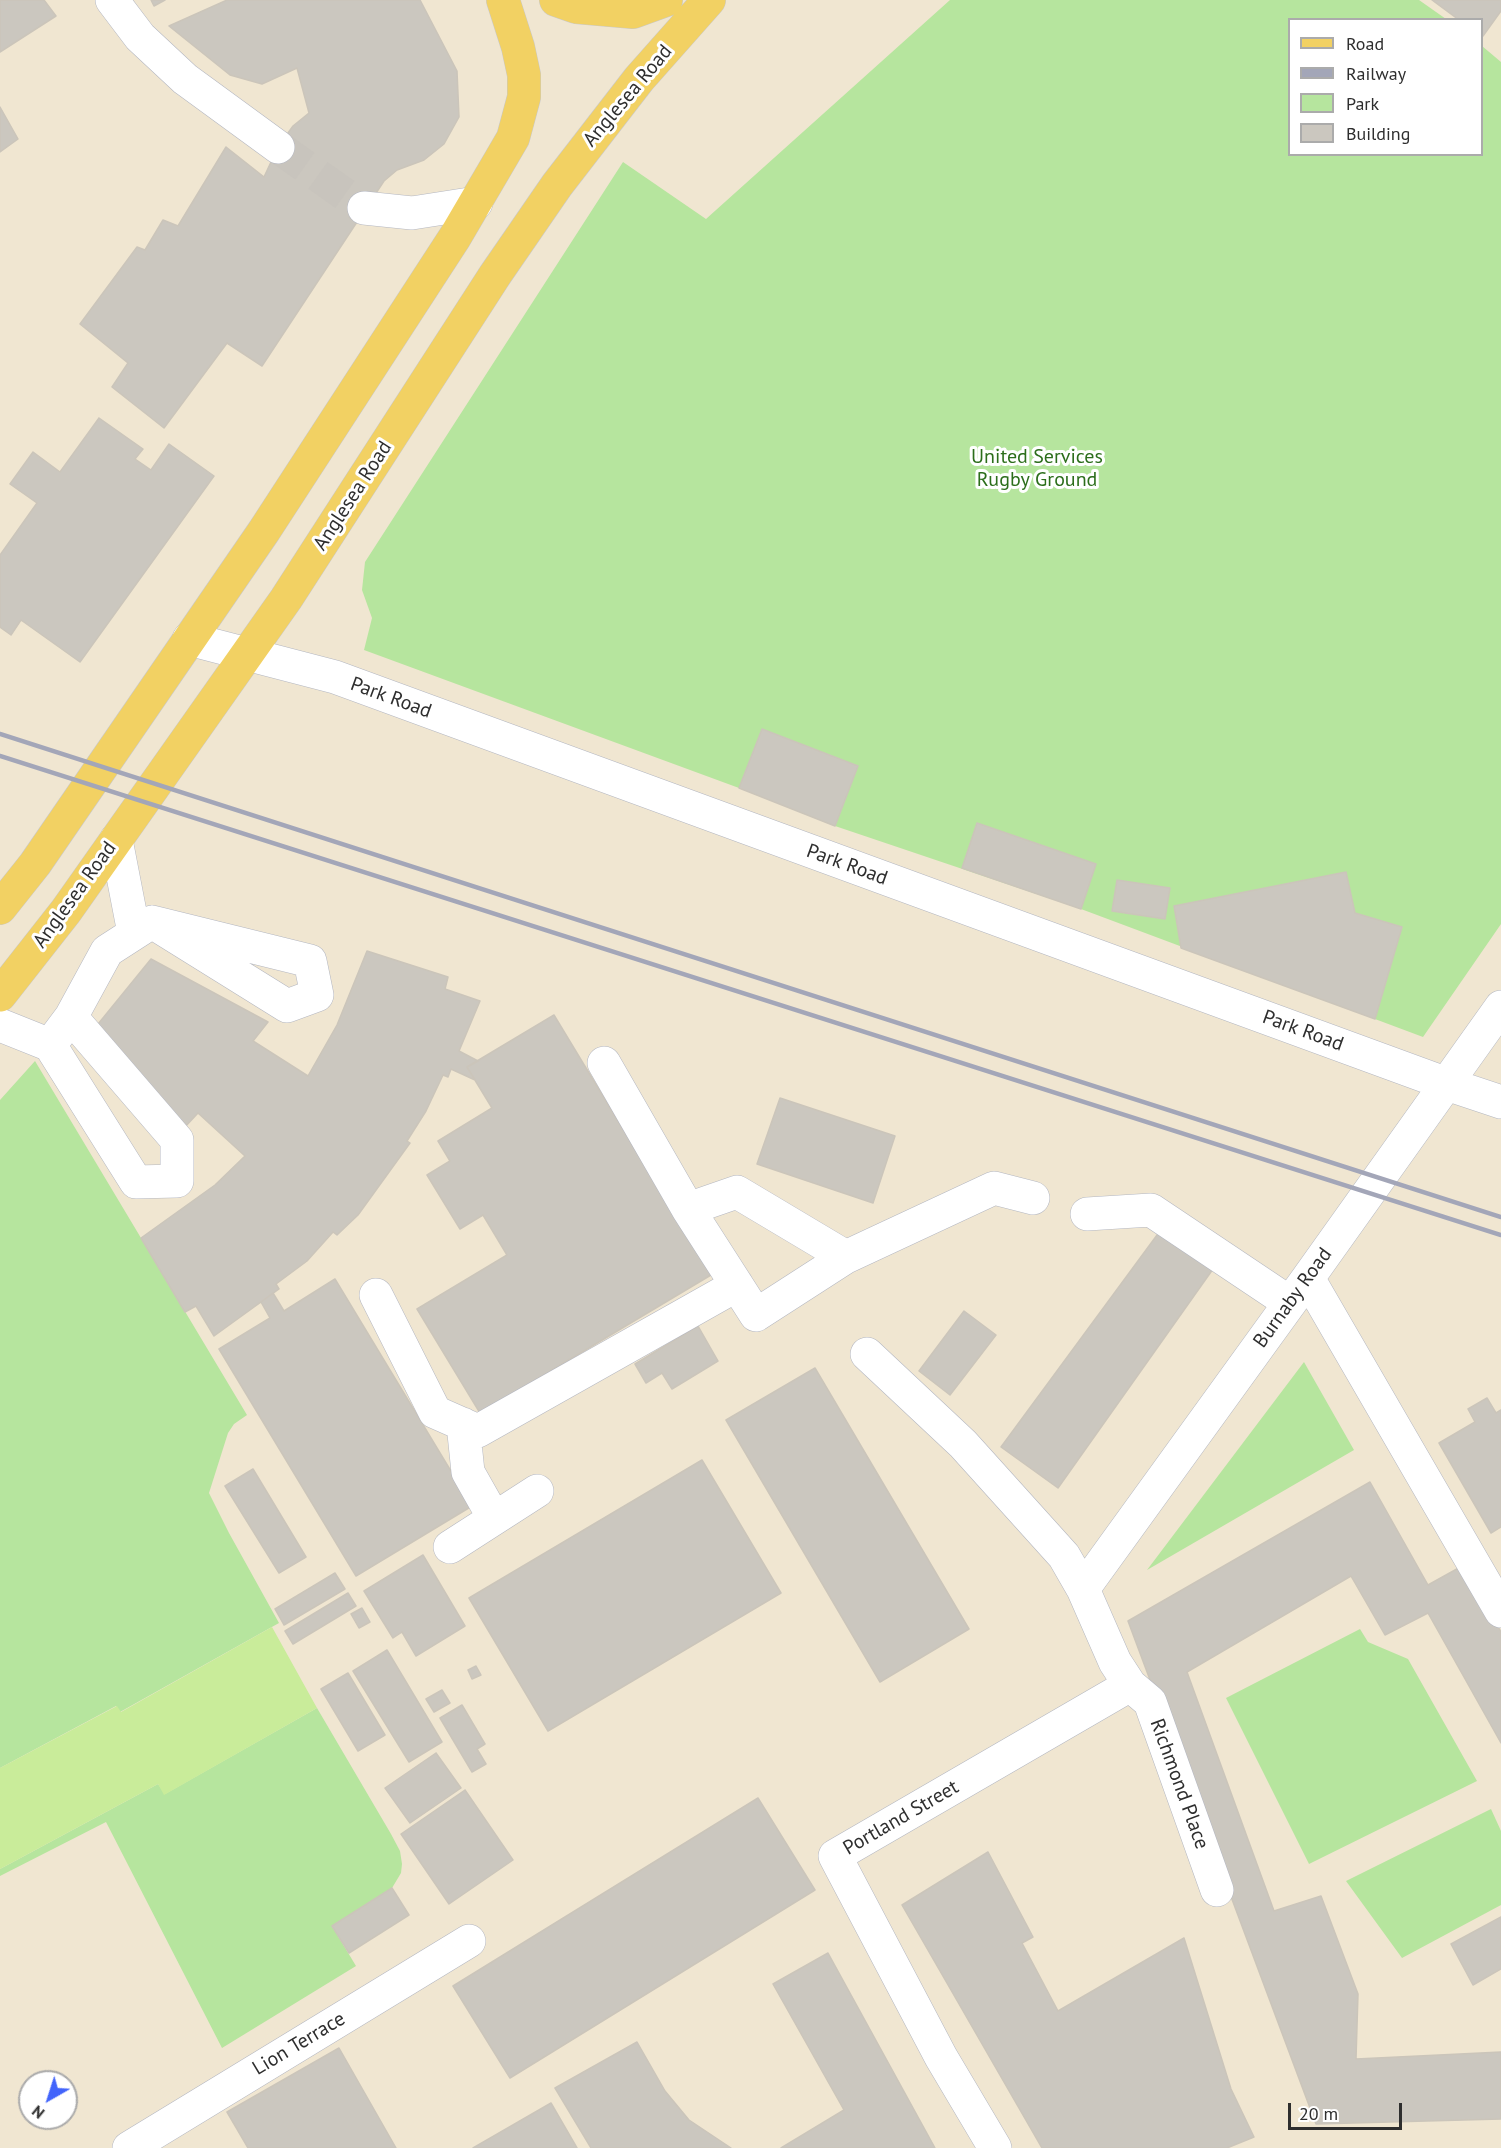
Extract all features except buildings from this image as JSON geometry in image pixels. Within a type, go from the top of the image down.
[{"type":"main road","points":[[0,908],[35,864],[264,531],[477,203],[513,138],[524,97],[524,75],[518,47],[503,0]]},
{"type":"main road","points":[[556,0],[576,7],[633,12],[666,0]]},
{"type":"main road","name":"Anglesea Road","points":[[0,995],[66,911],[298,581],[495,275],[557,185],[639,79],[710,0]]},
{"type":"street","points":[[112,0],[140,37],[184,79],[278,147]]},
{"type":"street","points":[[364,208],[412,213],[477,203]]},
{"type":"street","name":"Park Road","points":[[189,639],[335,677],[1501,1102]]},
{"type":"street","points":[[50,1045],[71,1017],[107,951],[143,928],[116,840]]},
{"type":"street","name":"Burnaby Road","points":[[1083,1589],[1501,1007]]},
{"type":"street","points":[[0,1025],[50,1045],[136,1182],[177,1181],[177,1140],[71,1017]]},
{"type":"street","points":[[604,1063],[687,1209],[756,1315],[846,1257],[994,1188],[1033,1198]]},
{"type":"street","points":[[687,1209],[737,1192],[846,1257]]},
{"type":"street","points":[[1087,1214],[1151,1210],[1299,1291],[1501,1611]]},
{"type":"street","points":[[376,1294],[435,1412],[478,1431],[737,1285]]},
{"type":"street","points":[[867,1354],[963,1444],[1064,1556],[1083,1589],[1115,1662],[1130,1685]]},
{"type":"street","points":[[463,1424],[468,1472],[494,1518]]},
{"type":"street","points":[[450,1547],[537,1491]]},
{"type":"street","name":"Richmond Place","points":[[1130,1685],[1150,1702],[1217,1890]]},
{"type":"street","name":"Portland Street","points":[[995,2148],[941,2057],[836,1856],[1130,1685]]},
{"type":"street","name":"Lion Terrace","points":[[134,2147],[470,1941]]},
{"type":"shaded area","points":[[0,0],[1501,0],[1501,2148],[0,2148]]},
{"type":"green space","name":"United Services Rugby Ground","points":[[950,0],[1419,0],[1445,18],[1288,18],[1288,156],[1483,156],[1483,47],[1501,62],[1501,924],[1423,1037],[1081,909],[835,826],[739,788],[364,650],[372,618],[362,590],[365,562],[623,162],[706,219]]},
{"type":"green space","points":[[35,1061],[247,1415],[234,1424],[228,1433],[209,1493],[279,1623],[120,1712],[116,1706],[0,1768],[0,1100]]},
{"type":"green space","points":[[1304,1362],[1354,1450],[1147,1570]]},
{"type":"green space","points":[[272,1627],[317,1708],[164,1795],[158,1784],[0,1869],[0,1768],[117,1706],[121,1712]]},
{"type":"green space","points":[[1360,1629],[1368,1642],[1408,1659],[1477,1781],[1309,1864],[1226,1698]]},
{"type":"green space","points":[[317,1708],[400,1851],[401,1873],[392,1888],[332,1926],[356,1966],[222,2048],[106,1822],[0,1876],[0,1869],[158,1784],[165,1794]]},
{"type":"green space","points":[[1491,1809],[1501,1831],[1501,1905],[1402,1958],[1346,1881]]},
{"type":"tunnel","points":[[278,147],[364,208]]},
{"type":"railway","points":[[0,734],[1501,1217]]},
{"type":"railway","points":[[0,756],[1501,1235]]}]
